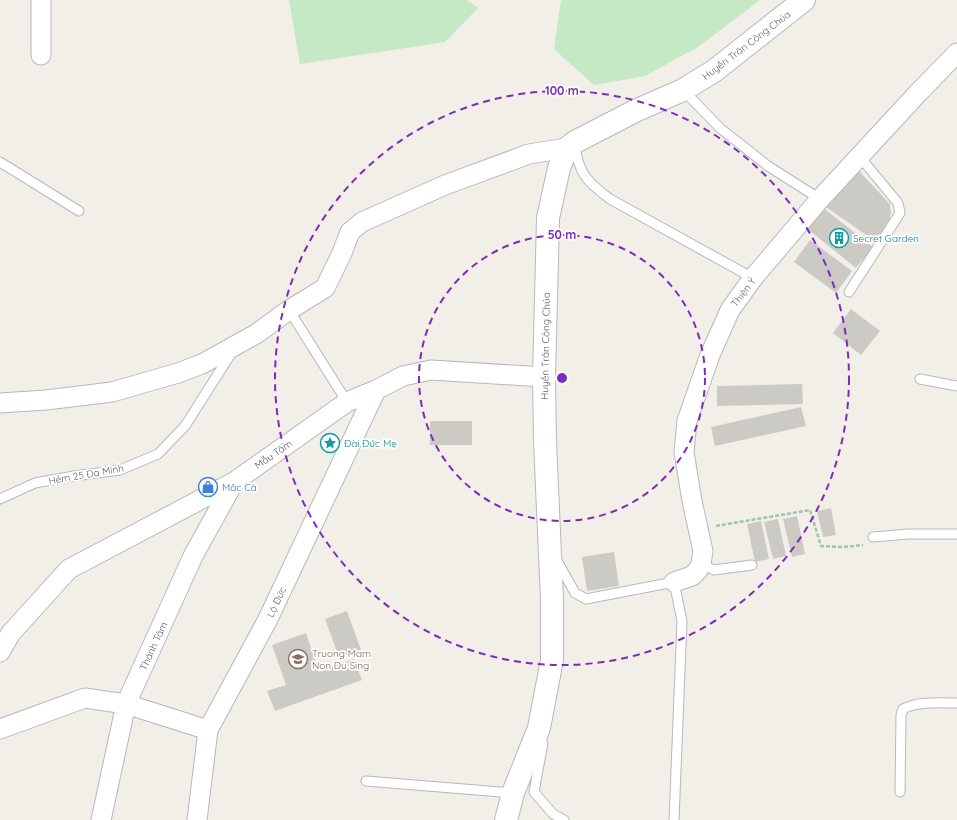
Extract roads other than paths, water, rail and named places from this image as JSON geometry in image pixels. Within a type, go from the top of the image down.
[{"type":"street","points":[[41,0],[41,55]]},
{"type":"street","name":"Huyền Trân Công Chúa","points":[[506,820],[513,793],[539,728],[552,660],[552,600],[545,442],[544,377],[548,218],[559,168],[571,145],[635,111],[683,90],[714,71],[804,0]]},
{"type":"street","name":"Thiện Ý","points":[[701,564],[703,551],[692,501],[684,452],[688,421],[710,355],[730,310],[753,278],[820,199],[957,53]]},
{"type":"street","points":[[0,403],[46,400],[112,392],[178,373],[202,364],[256,334],[289,310],[325,288],[342,253],[350,232],[362,222],[431,190],[529,154],[571,145]]},
{"type":"street","name":"Mẫu Tâm","points":[[0,652],[11,633],[69,568],[234,482],[347,402],[376,390],[403,376],[431,370],[544,377]]},
{"type":"street","name":"Lộ Đức","points":[[197,820],[208,730],[268,619],[376,390]]},
{"type":"street","name":"Thánh Tâm","points":[[101,820],[126,704],[193,556],[234,482]]},
{"type":"street","points":[[674,582],[692,576],[701,564]]},
{"type":"street","points":[[0,729],[85,698],[126,704],[208,730]]},
{"type":"lane","points":[[683,90],[721,129],[768,166],[820,199]]},
{"type":"lane","points":[[571,145],[582,172],[593,187],[604,195],[696,248],[753,278]]},
{"type":"lane","points":[[849,292],[900,213],[898,203],[860,157]]},
{"type":"lane","points":[[0,162],[79,211]]},
{"type":"lane","points":[[289,310],[347,402]]},
{"type":"lane","name":"Hẻm 25 Đa Minh","points":[[0,499],[35,483],[120,470],[158,454],[186,426],[236,345]]},
{"type":"lane","points":[[920,380],[957,386]]},
{"type":"lane","points":[[873,537],[908,534],[957,534]]},
{"type":"lane","points":[[550,549],[575,593],[586,599],[674,582],[682,621],[674,820]]},
{"type":"lane","points":[[701,564],[714,570],[752,564]]},
{"type":"lane","points":[[900,792],[902,710],[909,706],[921,704],[957,703]]},
{"type":"lane","points":[[539,728],[543,740],[534,792],[553,814],[564,820]]},
{"type":"lane","points":[[366,781],[513,793]]},
{"type":"place","name":"Secret Garden","points":[[839,238]]},
{"type":"place","name":"Đài Đức Mẹ","points":[[330,443]]},
{"type":"place","name":"Mâc Cà","points":[[208,487]]},
{"type":"place","name":"Truong Mam Non Du Sing","points":[[298,659]]}]
